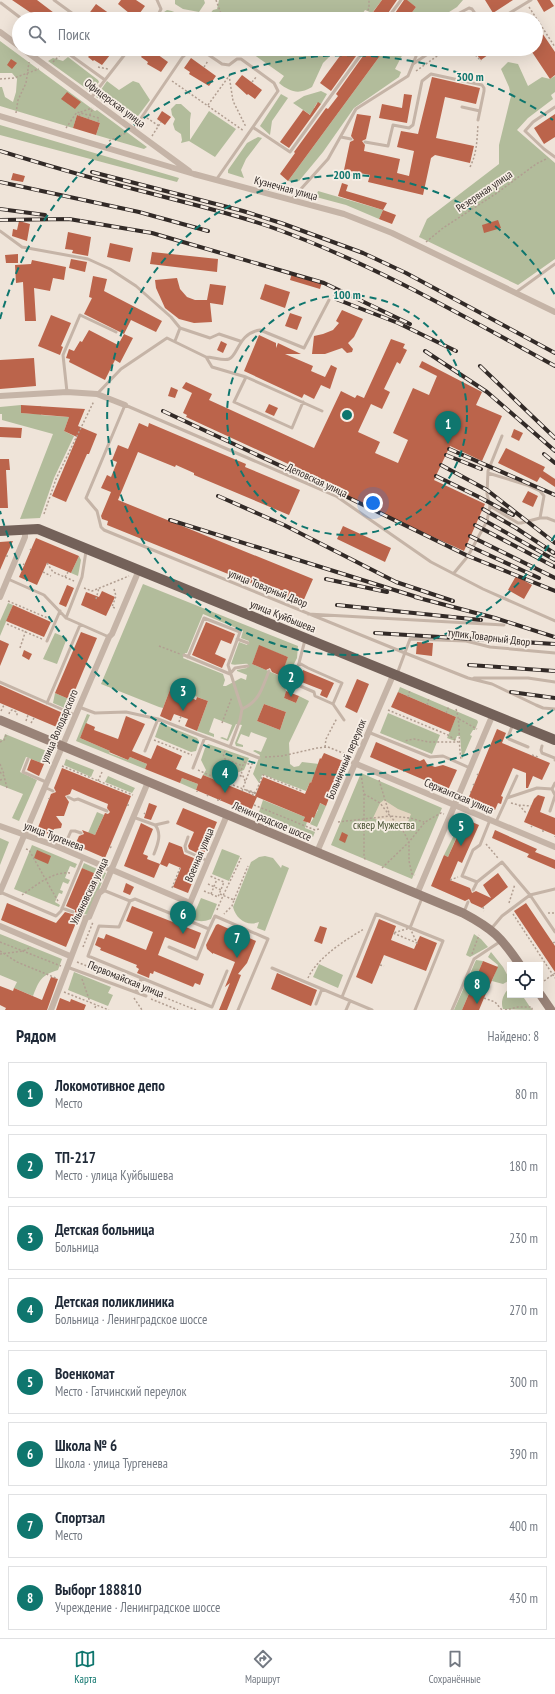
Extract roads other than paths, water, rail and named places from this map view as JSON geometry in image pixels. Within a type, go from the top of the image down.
[{"type":"main road","name":"улица Куйбышева","points":[[0,531],[37,528],[87,549],[135,573],[306,638],[555,740]]},
{"type":"main road","name":"Ленинградское шоссе","points":[[1,715],[62,746],[463,913],[491,929],[502,940],[518,962]]},
{"type":"main road","points":[[543,998],[551,1010]]},
{"type":"street","points":[[0,32],[12,41]]},
{"type":"street","name":"Офицерская улица","points":[[33,56],[194,174]]},
{"type":"street","name":"Кузнечная улица","points":[[0,116],[194,174],[344,214],[368,222],[555,312]]},
{"type":"street","points":[[0,396],[66,392],[97,394],[125,405]]},
{"type":"street","points":[[0,597],[25,537],[25,529]]},
{"type":"street","name":"улица Володарского","points":[[0,892],[2,883],[109,637],[112,634],[135,573]]},
{"type":"street","name":"Больничный переулок","points":[[317,852],[354,763],[396,674]]},
{"type":"street","points":[[420,895],[454,805],[493,714]]},
{"type":"street","name":"Сержантская улица","points":[[354,763],[555,847]]},
{"type":"street","name":"Ульяновская улица","points":[[51,1010],[86,918],[89,917],[99,893],[103,890],[148,782]]},
{"type":"street","name":"Военная улица","points":[[190,902],[227,815]]},
{"type":"street","name":"улица Тургенева","points":[[0,826],[63,849],[190,902]]},
{"type":"street","points":[[0,926],[70,958]]},
{"type":"lane","points":[[54,0],[70,12]]},
{"type":"lane","points":[[157,0],[161,9],[160,12]]},
{"type":"lane","points":[[392,12],[401,0]]},
{"type":"lane","points":[[511,12],[531,0]]},
{"type":"lane","points":[[1,2],[13,12]]},
{"type":"lane","points":[[461,12],[469,8],[474,12]]},
{"type":"lane","points":[[71,56],[105,80]]},
{"type":"lane","points":[[91,98],[123,56]]},
{"type":"lane","points":[[133,130],[184,56]]},
{"type":"lane","points":[[211,56],[226,65],[229,65],[237,59],[241,59],[278,87],[278,94],[216,180]]},
{"type":"lane","points":[[254,128],[290,152],[360,56]]},
{"type":"lane","points":[[291,200],[328,159],[341,137],[351,115],[356,109],[408,76],[416,56]]},
{"type":"lane","points":[[413,64],[425,56]]},
{"type":"lane","points":[[365,142],[388,146],[393,125],[409,128],[414,125],[422,81],[431,74],[482,85],[484,91],[478,120]]},
{"type":"lane","points":[[462,107],[480,112]]},
{"type":"lane","points":[[554,156],[544,150],[525,131],[533,122],[555,107]]},
{"type":"lane","points":[[341,137],[351,139]]},
{"type":"lane","points":[[0,231],[22,247],[88,260],[110,269],[136,286],[171,317],[180,328],[210,338],[220,334],[240,341]]},
{"type":"lane","points":[[515,293],[555,264]]},
{"type":"lane","points":[[97,394],[121,369],[167,338],[176,341],[206,357],[228,359],[233,356],[240,341],[254,331],[260,330],[304,348],[329,300]]},
{"type":"lane","points":[[66,392],[62,355],[80,315],[116,332]]},
{"type":"lane","points":[[176,341],[180,328]]},
{"type":"lane","points":[[206,357],[212,368],[246,377],[322,411]]},
{"type":"lane","points":[[246,377],[234,402],[292,428],[303,402]]},
{"type":"lane","name":"Деповская улица","points":[[125,405],[336,496],[431,562],[483,589],[555,621]]},
{"type":"lane","name":"улица Товарный Двор","points":[[125,405],[86,498],[97,511],[101,527],[104,530],[404,653],[468,678],[492,684],[536,705],[555,709]]},
{"type":"lane","points":[[454,573],[471,552],[486,521],[490,506],[487,494],[488,473],[502,436]]},
{"type":"lane","points":[[488,473],[540,491],[544,496],[540,518]]},
{"type":"lane","points":[[490,506],[518,523],[540,518],[547,518],[555,521]]},
{"type":"lane","points":[[66,618],[79,586],[87,549]]},
{"type":"lane","points":[[8,580],[44,595],[66,618],[109,637]]},
{"type":"lane","points":[[47,641],[60,611]]},
{"type":"lane","points":[[304,613],[504,625]]},
{"type":"lane","points":[[230,674],[186,656],[204,618],[240,632],[228,665],[242,709],[240,720],[230,746]]},
{"type":"lane","points":[[47,703],[80,624]]},
{"type":"lane","points":[[306,638],[302,646],[299,663],[291,682],[314,692],[315,696],[334,704],[344,720]]},
{"type":"lane","points":[[237,639],[248,643]]},
{"type":"lane","name":"тупик Товарный Двор","points":[[396,674],[410,639],[466,641],[490,647],[555,653]]},
{"type":"lane","points":[[299,663],[342,682],[334,704]]},
{"type":"lane","points":[[230,674],[235,668],[248,666]]},
{"type":"lane","points":[[242,709],[252,704],[259,696],[269,671]]},
{"type":"lane","points":[[468,678],[528,678],[555,682]]},
{"type":"lane","points":[[0,682],[75,715]]},
{"type":"lane","points":[[79,707],[95,713],[126,712],[158,719],[259,758]]},
{"type":"lane","points":[[145,751],[158,719]]},
{"type":"lane","points":[[514,723],[508,737],[509,739],[528,747]]},
{"type":"lane","points":[[368,732],[430,758],[443,756],[470,768]]},
{"type":"lane","points":[[193,768],[205,737]]},
{"type":"lane","points":[[542,746],[542,753],[555,758],[555,760]]},
{"type":"lane","points":[[28,759],[23,772],[53,791]]},
{"type":"lane","points":[[477,882],[462,876],[473,850],[480,845],[483,836],[506,799],[517,776]]},
{"type":"lane","points":[[550,811],[555,796],[552,789],[555,783]]},
{"type":"lane","points":[[506,799],[537,788],[552,789]]},
{"type":"lane","points":[[68,798],[74,800],[78,799],[107,811]]},
{"type":"lane","points":[[133,817],[154,825],[158,829],[159,840],[154,854]]},
{"type":"lane","points":[[154,825],[168,822]]},
{"type":"lane","points":[[63,849],[71,831],[81,833]]},
{"type":"lane","points":[[188,837],[185,846],[186,851],[208,861]]},
{"type":"lane","points":[[0,892],[56,916],[62,908],[83,858]]},
{"type":"lane","points":[[473,890],[477,882],[502,862],[530,895],[555,932]]},
{"type":"lane","points":[[491,929],[501,917],[530,895],[555,889]]},
{"type":"lane","points":[[103,890],[130,900],[136,899],[209,929]]},
{"type":"lane","points":[[410,928],[420,895]]},
{"type":"lane","points":[[130,900],[119,927],[99,926],[88,956],[212,1007],[227,971]]},
{"type":"lane","points":[[463,913],[468,902]]},
{"type":"lane","points":[[62,908],[73,912]]},
{"type":"lane","points":[[342,997],[376,914],[443,941],[415,1010]]},
{"type":"lane","points":[[79,915],[86,918]]},
{"type":"lane","points":[[169,947],[198,958],[215,916],[268,939],[238,1010]]},
{"type":"lane","points":[[452,1010],[474,958],[502,940]]},
{"type":"lane","name":"Первомайская улица","points":[[67,967],[145,996]]},
{"type":"lane","points":[[272,968],[372,1010]]},
{"type":"lane","points":[[136,992],[141,979]]},
{"type":"lane","points":[[316,1004],[322,989]]},
{"type":"lane","points":[[346,1010],[350,1001]]},
{"type":"railway","points":[[0,151],[98,180],[234,215],[279,230],[385,275],[555,366]]},
{"type":"railway","points":[[92,172],[243,211],[281,223],[363,253],[406,273],[555,353]]},
{"type":"railway","points":[[0,182],[139,212],[208,231]]},
{"type":"railway","points":[[0,209],[45,215]]},
{"type":"railway","points":[[0,220],[69,219],[152,233],[324,283],[410,324]]},
{"type":"railway","points":[[336,299],[398,323],[456,351]]},
{"type":"railway","points":[[425,351],[487,392],[555,451]]},
{"type":"railway","points":[[480,366],[555,438]]},
{"type":"railway","points":[[163,411],[341,494],[468,556],[555,591]]},
{"type":"railway","points":[[449,449],[555,495]]},
{"type":"railway","points":[[544,454],[555,463]]},
{"type":"railway","points":[[446,455],[481,469]]},
{"type":"railway","points":[[441,465],[487,490],[555,543]]},
{"type":"railway","points":[[436,476],[513,515]]},
{"type":"railway","points":[[218,496],[284,525],[396,582],[453,601]]},
{"type":"railway","points":[[483,509],[516,528],[554,553]]},
{"type":"railway","points":[[480,518],[555,560]]},
{"type":"railway","points":[[170,520],[420,598]]},
{"type":"railway","points":[[475,525],[555,567]]},
{"type":"railway","points":[[470,536],[555,578]]},
{"type":"railway","points":[[467,545],[539,578]]},
{"type":"railway","points":[[326,579],[387,592]]},
{"type":"railway","points":[[415,597],[495,618],[555,637]]},
{"type":"railway","points":[[337,605],[481,620]]},
{"type":"railway","points":[[375,633],[555,644]]},
{"type":"railway","points":[[469,665],[555,671]]},
{"type":"railway","points":[[511,692],[555,698]]},
{"type":"place","name":"Локомотивное депо","points":[[448,444]]},
{"type":"place","name":"ТП-217","points":[[291,697]]},
{"type":"place","name":"Детская больница","points":[[183,711]]},
{"type":"place","name":"Детская поликлиника","points":[[225,793]]},
{"type":"place","name":"Военкомат","points":[[461,846]]},
{"type":"place","name":"Школа № 6","points":[[183,934]]},
{"type":"place","name":"Спортзал","points":[[237,958]]},
{"type":"place","name":"Выборг 188810","points":[[477,1004]]},
{"type":"park label","name":"сквер Мужества","points":[[384,825]]}]
